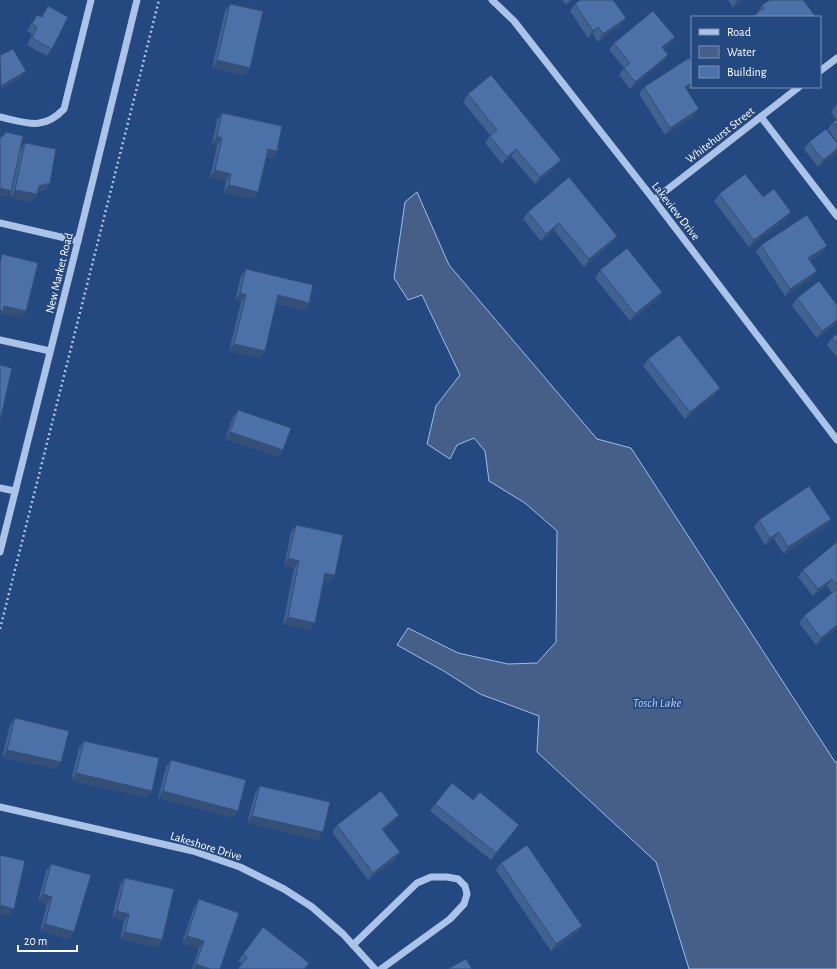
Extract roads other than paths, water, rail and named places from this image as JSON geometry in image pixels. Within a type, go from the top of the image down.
[{"type":"street","points":[[0,117],[34,123],[47,122],[56,117],[64,109],[92,0]]},
{"type":"street","name":"New Market Road","points":[[0,552],[137,0]]},
{"type":"street","name":"Lakeview Drive","points":[[492,0],[514,21],[654,200],[837,440]]},
{"type":"street","points":[[821,70],[837,58]]},
{"type":"street","name":"Whitehurst Street","points":[[654,200],[798,88]]},
{"type":"street","points":[[760,117],[837,216]]},
{"type":"street","points":[[0,223],[78,241]]},
{"type":"street","points":[[0,340],[50,351]]},
{"type":"street","points":[[0,488],[15,491]]},
{"type":"street","name":"Lakeshore Drive","points":[[0,807],[192,851],[240,867],[284,889],[312,907],[344,934],[375,969]]},
{"type":"street","points":[[353,945],[417,883],[431,877],[458,879],[465,886],[468,894],[464,904],[450,919],[381,969]]},
{"type":"water","name":"Tosch Lake","points":[[417,192],[449,265],[597,439],[631,448],[835,762],[837,762],[837,969],[689,969],[656,862],[537,752],[539,716],[480,694],[442,670],[397,645],[408,628],[458,653],[508,664],[537,663],[556,642],[557,531],[525,503],[489,481],[485,451],[474,438],[457,445],[450,459],[427,444],[436,406],[460,375],[422,295],[408,300],[394,278],[405,202]]}]
